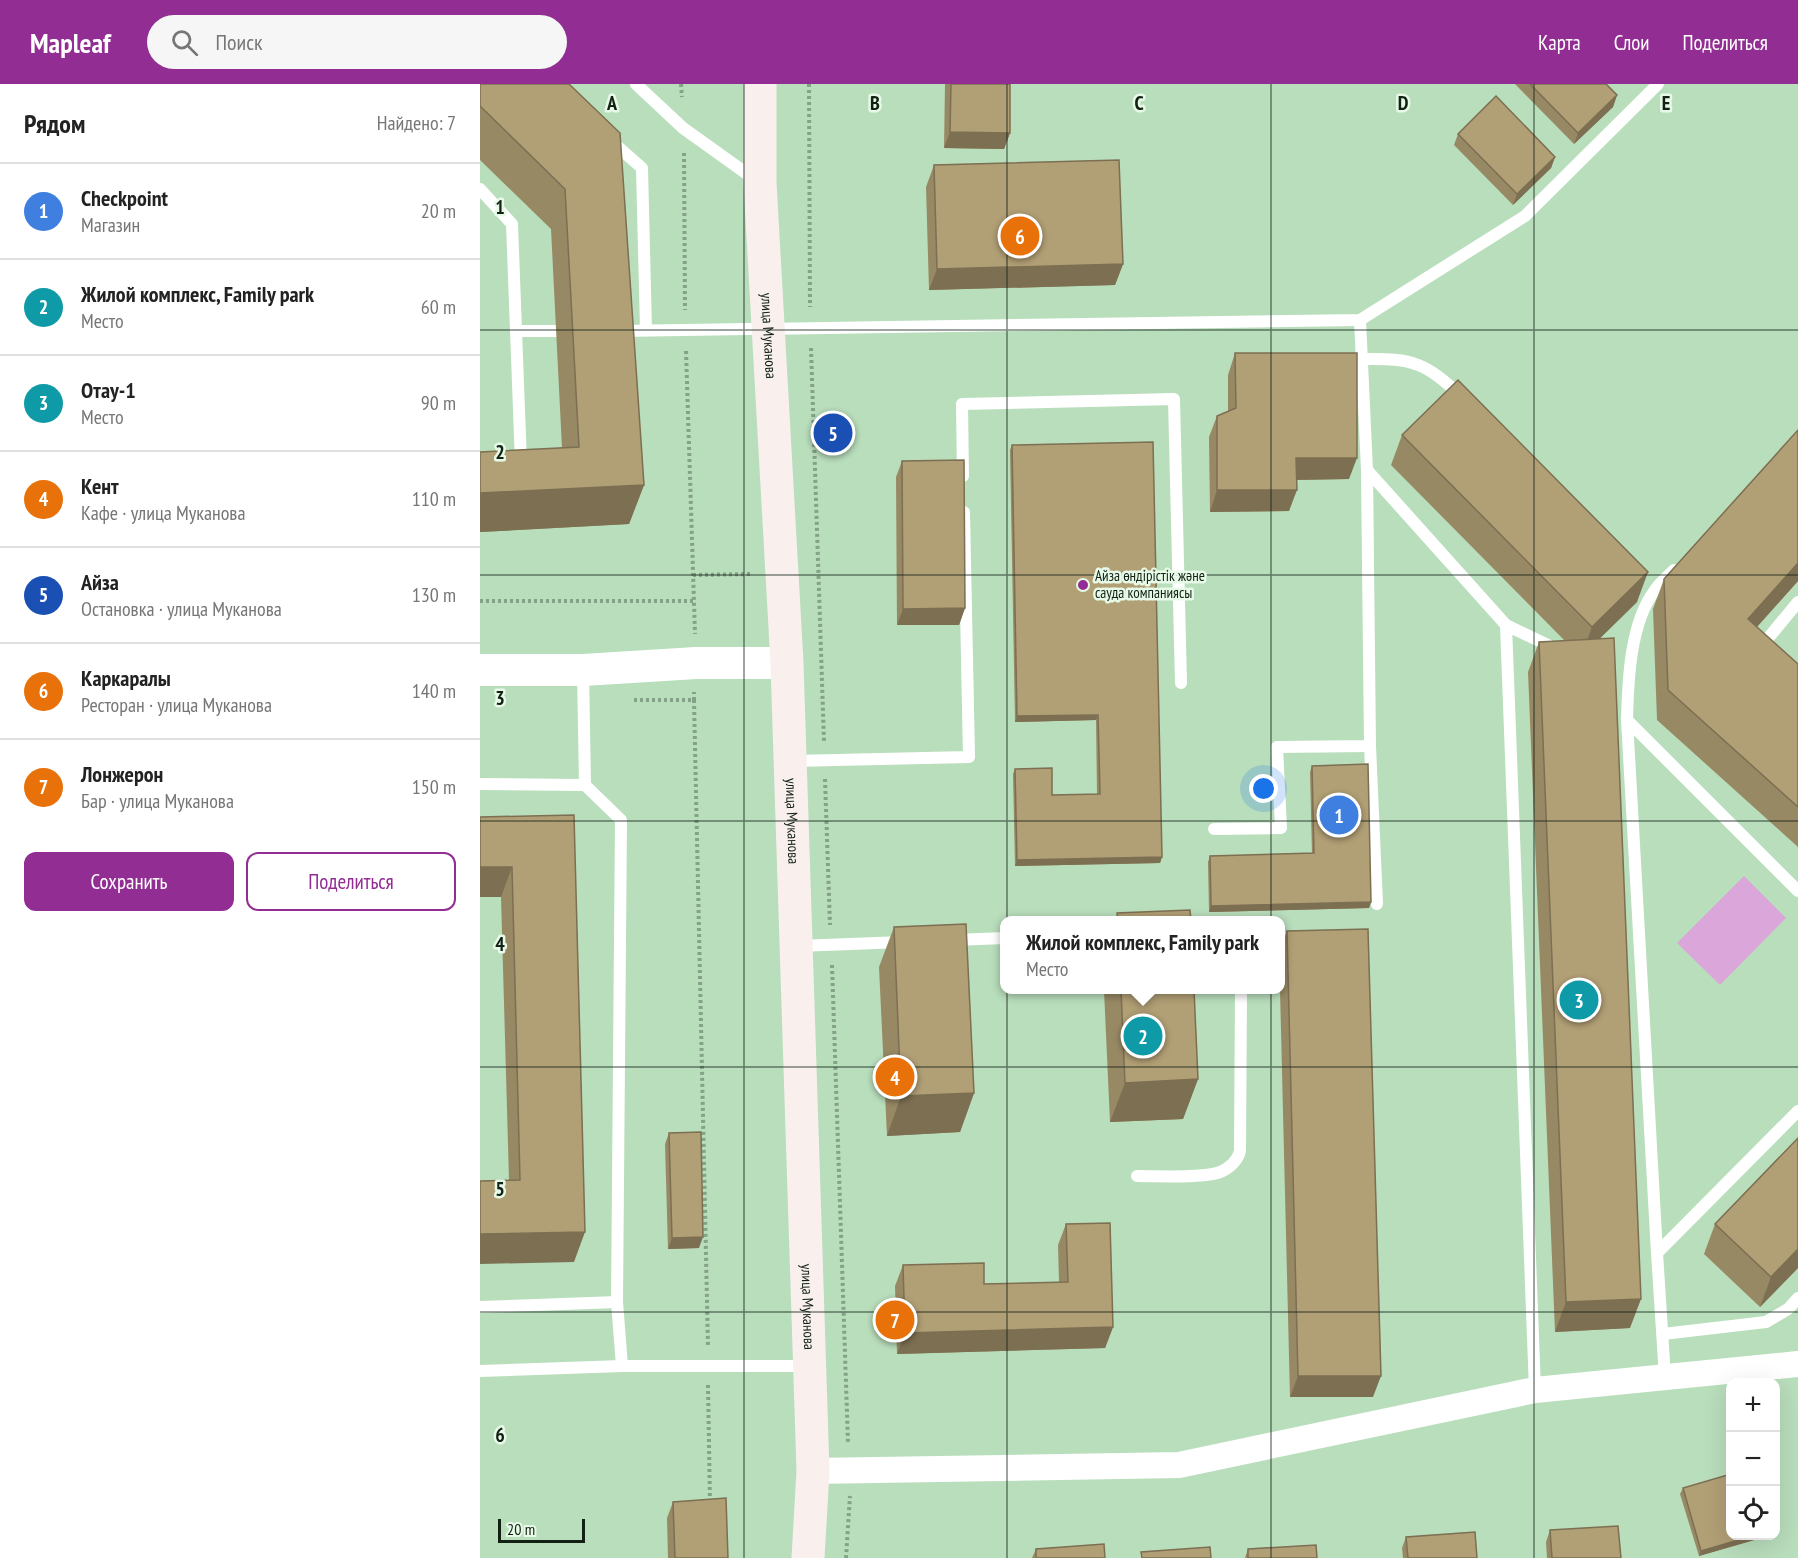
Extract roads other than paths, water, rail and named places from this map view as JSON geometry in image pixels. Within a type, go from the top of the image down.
[{"type":"main road","name":"улица Муканова","points":[[760,84],[760,183],[787,663],[813,1471],[808,1558]]},
{"type":"street","points":[[480,670],[583,670],[696,663],[787,663]]},
{"type":"street","points":[[813,1471],[1179,1465],[1535,1390],[1798,1364]]},
{"type":"lane","points":[[636,84],[683,128],[760,183]]},
{"type":"lane","points":[[610,331],[1360,320],[1525,216],[1658,84]]},
{"type":"lane","points":[[599,130],[642,168],[646,330]]},
{"type":"lane","points":[[480,189],[512,224],[521,463],[501,463]]},
{"type":"lane","points":[[1360,320],[1367,470],[1370,746],[1377,904]]},
{"type":"lane","points":[[516,331],[587,331]]},
{"type":"lane","points":[[1363,359],[1385,358],[1414,362],[1430,369],[1469,404]]},
{"type":"lane","points":[[790,761],[969,757],[962,404],[1174,399],[1181,683]]},
{"type":"lane","points":[[1367,470],[1506,625],[1562,652]]},
{"type":"lane","points":[[1665,1377],[1623,674],[1639,622],[1654,591],[1679,565]]},
{"type":"lane","points":[[1761,662],[1760,648],[1798,602]]},
{"type":"lane","points":[[1506,625],[1535,1390]]},
{"type":"lane","points":[[583,670],[585,785]]},
{"type":"lane","points":[[1627,720],[1798,891]]},
{"type":"lane","points":[[1214,829],[1281,828],[1277,747],[1370,746]]},
{"type":"lane","points":[[480,784],[585,785],[621,820],[617,1302],[622,1366]]},
{"type":"lane","points":[[935,941],[1000,938]]},
{"type":"lane","points":[[796,946],[912,942]]},
{"type":"lane","points":[[1137,1176],[1214,1174],[1234,1163],[1238,1158],[1240,1151],[1241,994]]},
{"type":"lane","points":[[1656,1253],[1798,1111]]},
{"type":"lane","points":[[1663,1334],[1766,1322],[1788,1309],[1798,1298]]},
{"type":"lane","points":[[480,1307],[617,1302]]},
{"type":"lane","points":[[480,1371],[622,1366],[809,1366]]},
{"type":"place","name":"Каркаралы","points":[[1020,236]]},
{"type":"place","name":"Айза","points":[[833,433]]},
{"type":"place","name":"Айза өндірістік және сауда компаниясы","points":[[1083,585]]},
{"type":"place","name":"Checkpoint","points":[[1339,815]]},
{"type":"place","name":"Отау-1","points":[[1579,1000]]},
{"type":"place","name":"Жилой комплекс, Family park","points":[[1143,1036]]},
{"type":"place","name":"Кент","points":[[895,1077]]},
{"type":"place","name":"Лонжерон","points":[[895,1320]]}]
